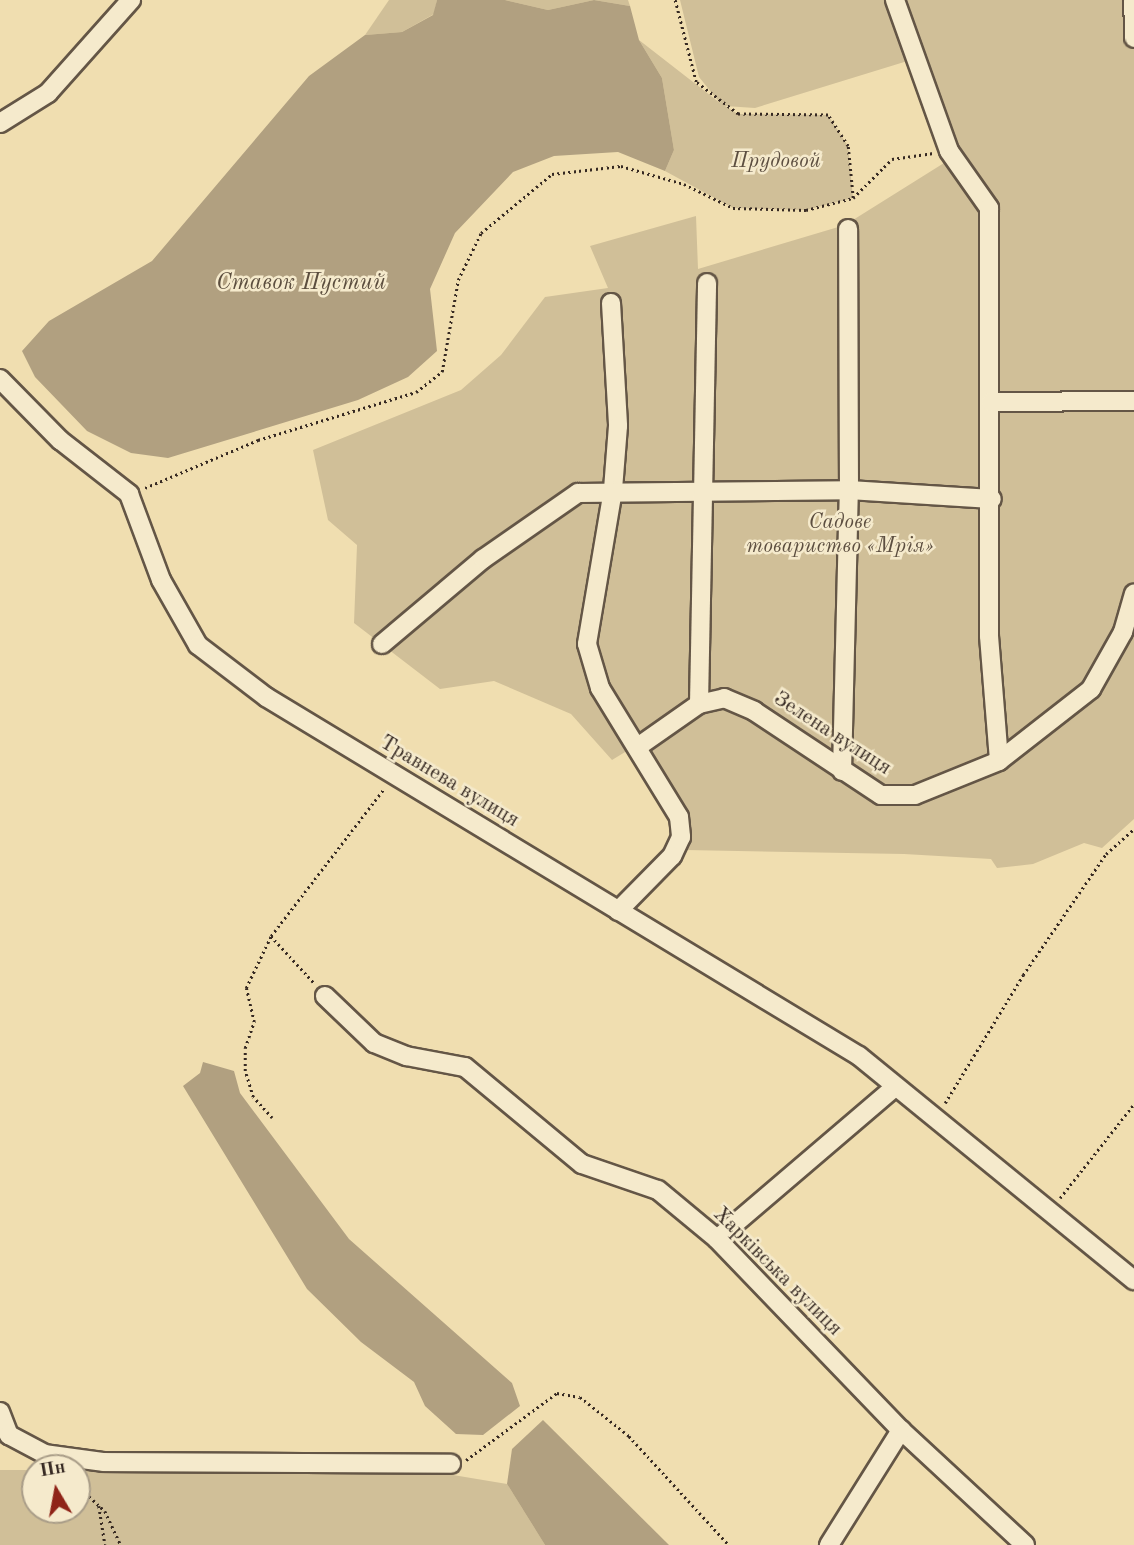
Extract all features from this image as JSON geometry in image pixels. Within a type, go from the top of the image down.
[{"type":"street","points":[[0,123],[48,93],[131,0]]},
{"type":"street","points":[[895,0],[949,151],[989,208],[992,499],[989,636],[999,761]]},
{"type":"street","points":[[1133,0],[1134,38]]},
{"type":"street","points":[[842,771],[849,490],[848,229]]},
{"type":"street","points":[[639,746],[699,704],[707,284]]},
{"type":"street","points":[[611,303],[618,426],[613,491],[587,644],[600,688],[639,746],[678,817],[681,837],[672,856],[618,911]]},
{"type":"street","points":[[0,379],[60,440],[129,495]]},
{"type":"street","points":[[991,401],[1134,401]]},
{"type":"street","points":[[382,644],[483,559],[578,493],[849,490],[992,499]]},
{"type":"street","name":"Травнева вулиця","points":[[129,495],[161,580],[198,645],[266,697],[859,1056],[1134,1280]]},
{"type":"street","name":"Зелена вулиця","points":[[699,704],[724,698],[754,711],[881,795],[915,795],[999,761],[1091,689],[1123,632],[1134,594]]},
{"type":"street","name":"Харківська вулиця","points":[[325,996],[374,1043],[406,1056],[465,1067],[582,1164],[658,1190],[717,1239],[901,1430],[1024,1545]]},
{"type":"street","points":[[717,1239],[895,1087]]},
{"type":"street","points":[[0,1412],[4,1439],[44,1454],[104,1462],[451,1464]]},
{"type":"street","points":[[829,1545],[901,1430]]},
{"type":"path","points":[[675,0],[696,82],[738,114],[828,115],[848,146],[853,198]]},
{"type":"path","points":[[129,495],[258,440],[416,392],[442,372],[458,280],[481,233],[552,174],[621,166],[684,184],[733,208],[806,210],[853,198],[892,159],[949,151]]},
{"type":"path","points":[[272,1118],[253,1097],[245,1071],[245,1048],[254,1022],[246,988],[271,936],[394,775]]},
{"type":"path","points":[[936,1118],[1023,975],[1098,865],[1134,829]]},
{"type":"path","points":[[271,936],[325,996]]},
{"type":"path","points":[[1048,1212],[1134,1104]]},
{"type":"path","points":[[451,1464],[467,1460],[557,1393],[580,1397],[629,1436],[729,1545]]},
{"type":"path","points":[[91,1498],[99,1506],[121,1545]]},
{"type":"path","points":[[99,1506],[104,1545]]},
{"type":"green space","points":[[389,0],[437,0],[434,14],[402,32],[365,35]]},
{"type":"green space","points":[[505,0],[594,0],[548,10]]},
{"type":"green space","points":[[594,0],[628,0],[630,6]]},
{"type":"green space","name":"Садове товариство «Мрія»","points":[[680,0],[1134,0],[1134,819],[1102,848],[1084,843],[1033,864],[997,868],[991,859],[904,854],[686,850],[686,821],[660,770],[643,777],[630,749],[612,760],[571,714],[494,681],[440,689],[354,623],[357,545],[328,520],[313,450],[461,390],[501,355],[545,297],[608,288],[590,246],[696,216],[698,269],[845,225],[952,158],[914,59],[755,108],[725,106],[738,114],[828,115],[848,146],[853,198],[806,210],[733,208],[665,171],[674,150],[662,78],[639,40],[720,103],[699,77]]},
{"type":"green space","points":[[0,1470],[21,1470],[21,1524],[91,1524],[91,1470],[429,1471],[507,1484],[545,1545],[0,1545]]},
{"type":"water","name":"Ставок Пустий","points":[[437,0],[505,0],[548,10],[594,0],[630,6],[639,40],[662,78],[674,150],[665,171],[618,152],[554,156],[513,172],[455,233],[430,289],[437,351],[408,377],[358,400],[168,458],[131,453],[87,431],[35,377],[22,351],[49,321],[152,261],[309,76],[365,35],[402,32],[433,15]]},
{"type":"water","points":[[203,1062],[234,1071],[240,1093],[349,1239],[512,1383],[520,1406],[483,1435],[456,1434],[425,1406],[414,1382],[361,1342],[307,1289],[183,1086],[200,1073]]},
{"type":"water","points":[[543,1420],[669,1545],[545,1545],[507,1484],[512,1449]]},
{"type":"park label","name":"Прудовой","points":[[776,162]]}]
